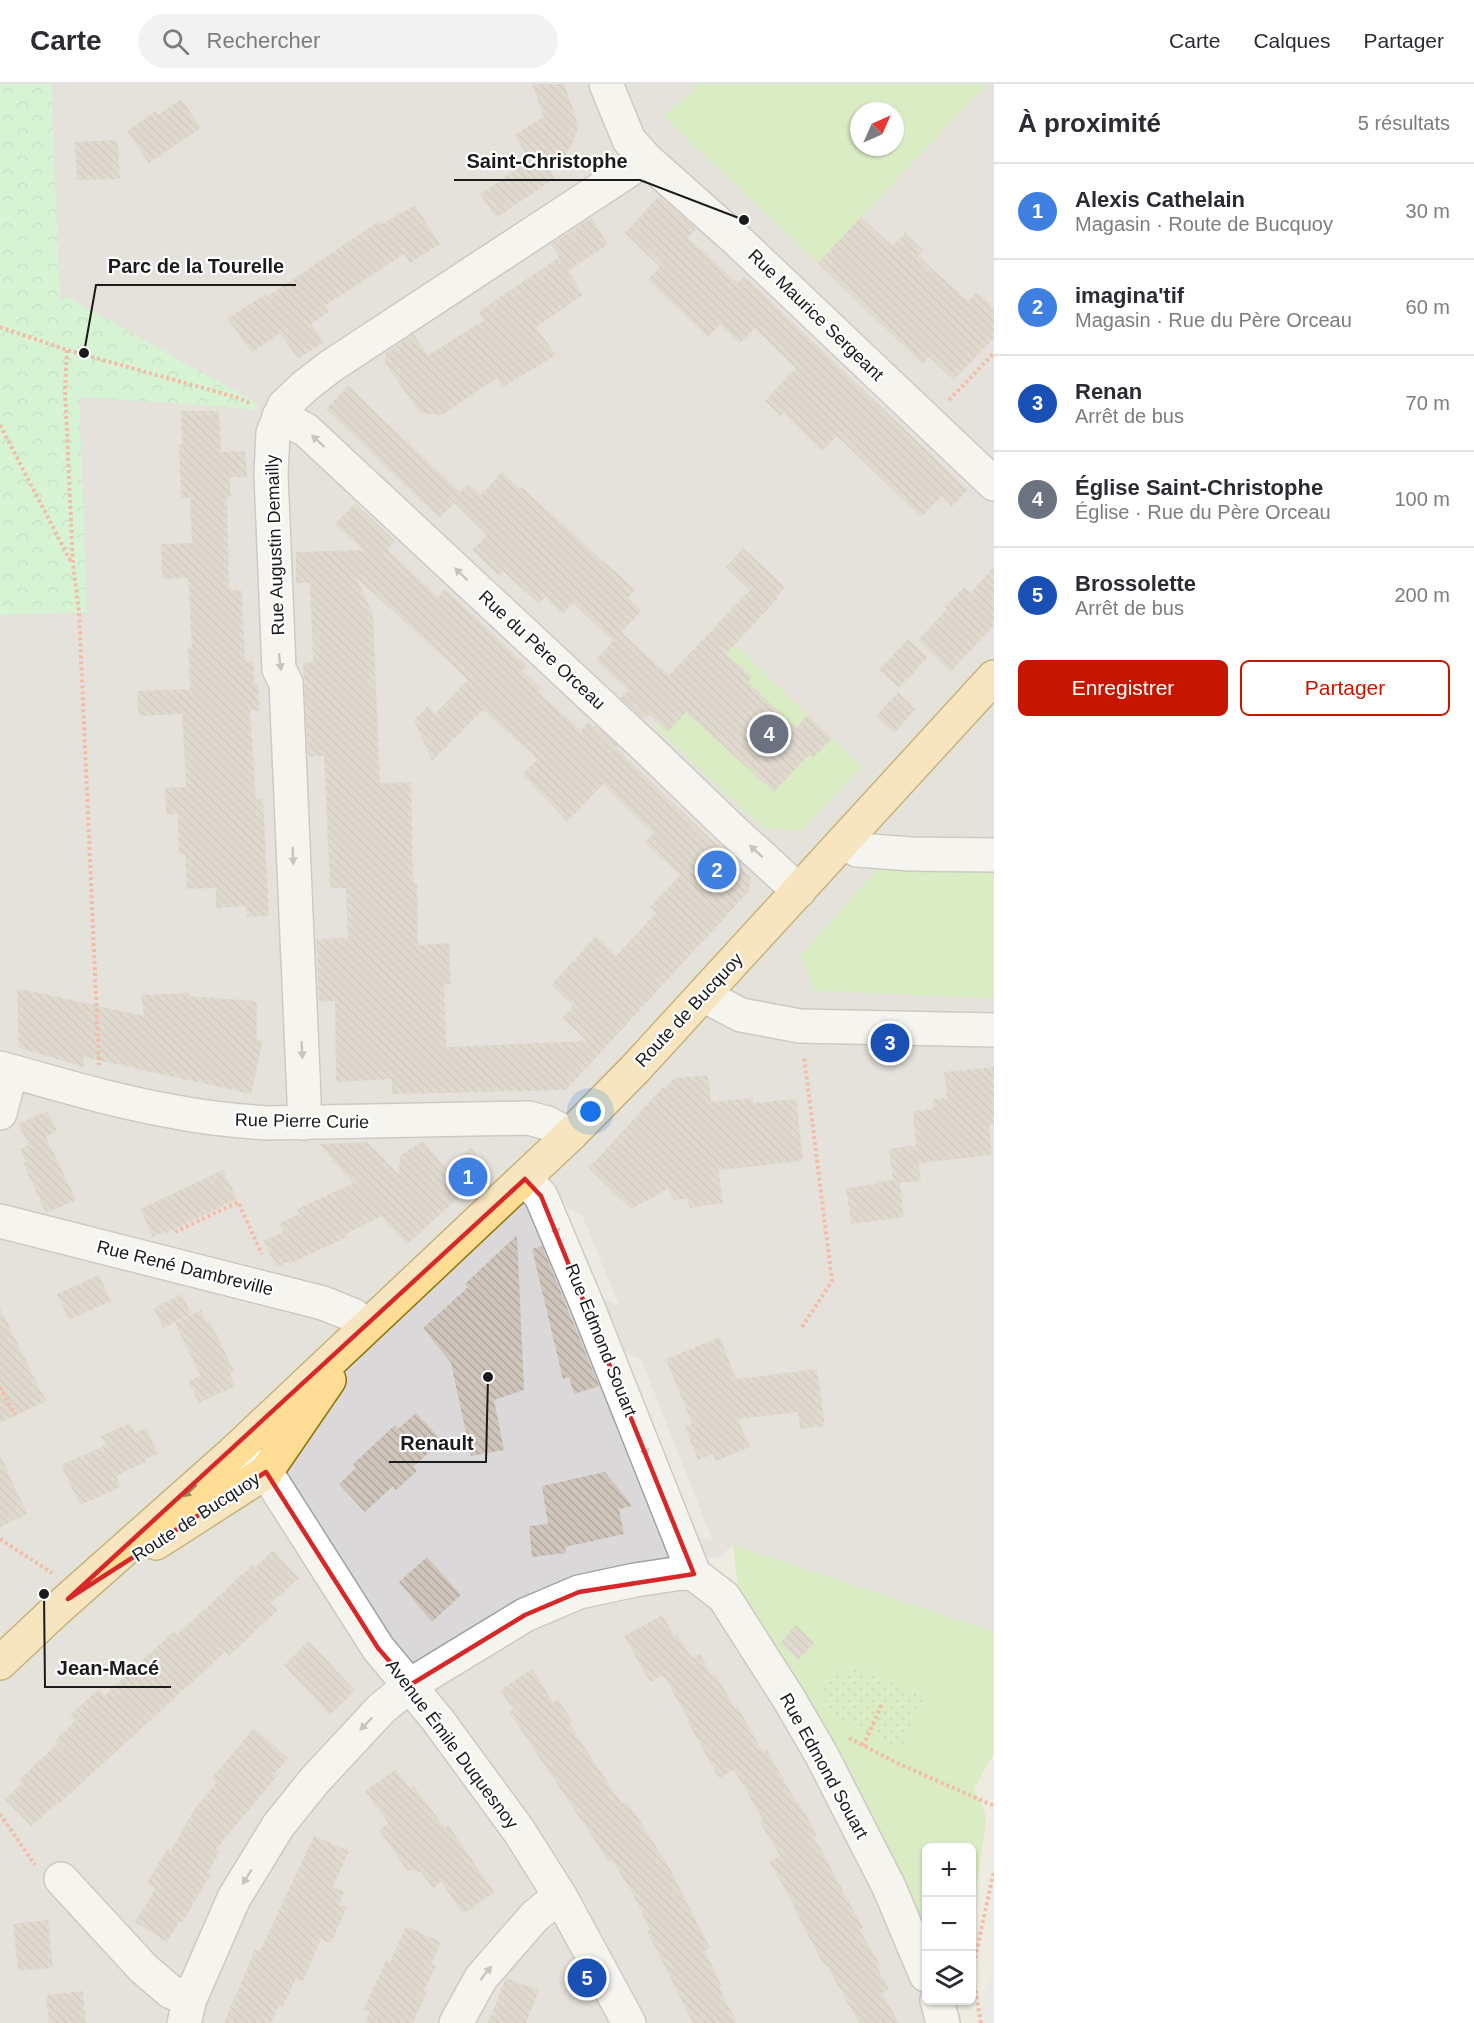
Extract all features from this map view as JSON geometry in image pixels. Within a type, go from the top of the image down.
[{"type":"main road","name":"Route de Bucquoy","points":[[0,1663],[68,1599],[234,1452],[570,1135],[636,1069],[994,677]]},
{"type":"main road","name":"Route de Bucquoy","points":[[68,1599],[266,1472],[366,1325]]},
{"type":"street","name":"Rue Maurice Sergeant","points":[[606,84],[629,140],[645,159],[738,241],[994,484]]},
{"type":"street","name":"Rue Augustin Demailly","points":[[304,1123],[286,683],[279,669],[271,473],[273,433],[279,416],[284,406],[331,366],[645,159]]},
{"type":"street","name":"Rue du Père Orceau","points":[[279,416],[306,430],[799,891]]},
{"type":"street","points":[[844,841],[857,850],[911,854],[994,855]]},
{"type":"street","points":[[703,995],[741,1015],[800,1026],[994,1030]]},
{"type":"street","name":"Rue Pierre Curie","points":[[6,1070],[110,1098],[225,1120],[268,1124],[529,1118],[547,1123],[570,1135]]},
{"type":"street","points":[[0,1113],[6,1070]]},
{"type":"street","name":"Rue Edmond Souart","points":[[525,1179],[535,1188],[546,1207],[694,1574],[724,1597],[804,1724],[889,1887],[922,1963]]},
{"type":"street","name":"Rue René Dambreville","points":[[0,1221],[323,1303],[353,1315],[366,1325]]},
{"type":"street","points":[[266,1472],[265,1438],[282,1416],[292,1396]]},
{"type":"street","points":[[234,1452],[266,1472]]},
{"type":"street","name":"Avenue Émile Duquesnoy","points":[[266,1472],[378,1648],[444,1727],[519,1831],[560,1896],[628,2023]]},
{"type":"street","points":[[61,1879],[144,1969],[171,1992],[187,2011],[234,1898],[279,1827],[344,1747],[381,1709],[410,1685],[525,1615],[579,1592],[635,1580],[682,1573],[694,1574]]},
{"type":"street","points":[[456,2023],[481,1978],[535,1916],[560,1896]]},
{"type":"street","points":[[938,2005],[943,2023]]},
{"type":"path","points":[[0,327],[67,350],[239,399],[279,416]]},
{"type":"path","points":[[67,350],[65,389],[73,565],[79,611],[99,1066],[100,1076],[110,1087],[110,1098]]},
{"type":"path","points":[[951,397],[994,353]]},
{"type":"path","points":[[0,425],[73,565]]},
{"type":"path","points":[[800,1026],[832,1281],[802,1327]]},
{"type":"path","points":[[155,1260],[163,1238],[238,1202],[270,1273],[271,1290]]},
{"type":"path","points":[[0,1387],[15,1415]]},
{"type":"path","points":[[863,1746],[882,1704]]},
{"type":"path","points":[[804,1724],[829,1726],[863,1746],[994,1806]]},
{"type":"path","points":[[0,1814],[46,1879],[61,1879]]},
{"type":"path","points":[[981,2023],[972,1973],[994,1870]]},
{"type":"highlighted area","points":[[525,1179],[541,1196],[694,1574],[579,1592],[525,1615],[410,1685],[378,1648],[266,1472],[68,1599]]},
{"type":"shaded area","points":[[0,84],[690,84],[694,90],[664,116],[818,262],[987,84],[994,84],[994,1632],[733,1545],[720,1557],[702,1558],[922,1982],[922,2005],[934,2005],[943,2023],[0,2023]]},
{"type":"shaded area","points":[[555,1202],[582,1215],[619,1306],[591,1292]]},
{"type":"shaded area","points":[[613,1348],[641,1359],[713,1542],[686,1532]]},
{"type":"shaded area","points":[[994,1960],[994,2023],[969,2023],[979,2019]]},
{"type":"green space","points":[[0,84],[51,84],[60,301],[67,297],[257,403],[255,410],[79,397],[87,612],[0,615]]},
{"type":"green space","points":[[690,84],[987,84],[818,263],[663,116],[694,90]]},
{"type":"green space","points":[[735,645],[862,767],[801,831],[762,827],[655,727],[674,708],[676,709]]},
{"type":"green space","points":[[879,867],[994,869],[994,998],[814,991],[800,956]]},
{"type":"green space","points":[[733,1545],[994,1632],[994,1753],[974,1789],[985,1813],[986,1821],[976,1892],[976,1843],[922,1843],[922,1926],[892,1858],[832,1739],[795,1679],[739,1597]]},
{"type":"green space","points":[[853,1665],[924,1696],[901,1749],[832,1717],[818,1687]]},
{"type":"building","points":[[532,84],[564,84],[579,127],[565,159],[550,169],[555,178],[496,218],[480,194],[530,160],[514,135],[544,117]]},
{"type":"building","points":[[181,99],[201,128],[149,163],[127,131],[155,111],[158,115]]},
{"type":"building","points":[[118,140],[120,179],[77,180],[75,142]]},
{"type":"building","points":[[659,196],[696,229],[688,238],[738,283],[744,276],[968,490],[952,506],[942,496],[921,517],[837,436],[822,451],[784,413],[781,416],[765,401],[796,368],[755,328],[740,343],[720,324],[708,337],[648,280],[660,267],[625,233]]},
{"type":"building","points":[[415,205],[440,244],[410,263],[404,254],[326,305],[330,311],[311,324],[324,342],[298,359],[280,333],[252,353],[227,318],[265,295],[267,297],[379,221],[382,224]]},
{"type":"building","points":[[861,217],[892,246],[905,233],[923,251],[918,256],[968,301],[977,292],[994,308],[994,338],[954,380],[929,357],[922,364],[818,263]]},
{"type":"building","points":[[591,218],[608,244],[568,271],[583,295],[536,327],[556,355],[503,387],[497,378],[442,415],[420,413],[385,363],[385,353],[414,334],[428,355],[484,320],[478,312],[559,257],[551,244]]},
{"type":"building","points":[[348,386],[460,492],[469,484],[481,495],[502,472],[561,521],[635,589],[628,598],[642,611],[621,632],[669,675],[750,590],[726,567],[743,548],[785,587],[776,597],[778,598],[726,654],[752,677],[748,682],[796,728],[808,715],[832,738],[813,758],[809,755],[774,792],[686,712],[668,732],[649,714],[644,719],[621,698],[628,690],[596,660],[613,641],[573,603],[562,614],[545,597],[539,604],[503,571],[499,575],[472,550],[487,535],[455,503],[439,518],[326,409]]},
{"type":"building","points":[[181,411],[219,411],[221,452],[245,451],[247,477],[230,477],[231,496],[227,496],[229,590],[242,590],[245,662],[253,661],[254,684],[258,684],[260,711],[250,711],[256,799],[263,798],[269,916],[247,917],[246,906],[216,908],[216,888],[187,889],[185,854],[179,855],[178,814],[166,815],[165,788],[186,787],[182,714],[138,716],[137,691],[190,689],[188,647],[192,647],[188,578],[162,579],[161,544],[192,543],[190,498],[181,498],[179,445],[182,444]]},
{"type":"building","points":[[355,503],[395,541],[387,549],[438,597],[445,589],[527,666],[522,671],[541,689],[538,692],[581,730],[588,722],[594,727],[595,725],[750,877],[749,891],[566,1090],[392,1094],[392,1079],[336,1082],[335,1001],[319,1002],[316,939],[348,938],[346,888],[330,888],[324,756],[308,757],[303,663],[313,662],[310,583],[296,583],[296,552],[364,550],[335,524]],"holes":[[[356,577],[468,680],[435,714],[428,706],[414,720],[432,761],[483,710],[537,759],[523,774],[567,822],[603,784],[653,833],[645,843],[680,875],[650,907],[656,913],[616,956],[596,936],[551,985],[573,1006],[562,1018],[587,1041],[446,1047],[444,984],[451,984],[449,943],[418,945],[417,883],[413,883],[411,782],[380,783],[373,614]]]},
{"type":"building","points":[[994,567],[994,625],[951,672],[918,640],[964,587],[970,593]]},
{"type":"building","points":[[908,639],[928,657],[899,688],[879,670]]},
{"type":"building","points":[[898,692],[916,709],[894,733],[876,716]]},
{"type":"building","points":[[17,988],[144,1016],[141,995],[189,993],[190,996],[257,1001],[257,1040],[263,1041],[251,1094],[83,1057],[84,1067],[19,1048]]},
{"type":"building","points":[[994,1067],[994,1124],[989,1125],[992,1155],[919,1163],[921,1181],[900,1183],[904,1217],[851,1224],[846,1188],[893,1180],[889,1149],[916,1145],[913,1111],[933,1109],[933,1099],[947,1098],[944,1072]]},
{"type":"building","points":[[708,1075],[711,1102],[753,1098],[753,1103],[796,1099],[803,1161],[719,1170],[723,1203],[689,1208],[688,1199],[674,1200],[668,1189],[631,1209],[589,1168],[662,1088],[675,1078]]},
{"type":"building","points":[[47,1111],[57,1131],[46,1137],[76,1200],[46,1213],[23,1163],[26,1162],[20,1149],[29,1145],[18,1124]]},
{"type":"building","points":[[423,1141],[446,1169],[471,1148],[489,1169],[407,1245],[381,1216],[346,1234],[347,1237],[289,1264],[288,1262],[276,1267],[263,1241],[283,1232],[279,1223],[300,1214],[297,1209],[353,1183],[319,1144],[367,1142],[398,1174],[401,1155]]},
{"type":"building","points":[[223,1170],[237,1199],[167,1233],[165,1231],[153,1237],[140,1209]]},
{"type":"building","points":[[517,1235],[524,1390],[494,1400],[504,1450],[471,1456],[451,1363],[423,1328],[468,1287],[465,1284]]},
{"type":"building","points":[[542,1246],[599,1386],[574,1394],[569,1377],[563,1379],[532,1249]]},
{"type":"building","points":[[99,1275],[111,1301],[69,1320],[57,1294]]},
{"type":"building","points":[[182,1294],[191,1314],[163,1328],[154,1308]]},
{"type":"building","points":[[0,1308],[46,1401],[0,1423]]},
{"type":"building","points":[[201,1310],[206,1322],[210,1321],[234,1371],[230,1374],[235,1386],[199,1403],[188,1382],[200,1376],[175,1323]]},
{"type":"building","points":[[720,1337],[736,1379],[817,1369],[825,1426],[800,1429],[798,1412],[738,1419],[750,1447],[716,1461],[713,1454],[698,1460],[685,1427],[692,1424],[666,1359]]},
{"type":"building","points":[[416,1413],[442,1441],[413,1467],[417,1471],[396,1490],[393,1486],[365,1512],[339,1484],[356,1468],[353,1464],[395,1425],[398,1429]]},
{"type":"building","points":[[130,1423],[135,1433],[146,1428],[158,1454],[116,1476],[121,1487],[80,1505],[61,1465],[106,1445],[101,1436]]},
{"type":"building","points":[[0,1455],[27,1514],[0,1527]]},
{"type":"building","points":[[605,1472],[632,1506],[619,1509],[624,1534],[565,1547],[566,1553],[532,1557],[529,1526],[548,1524],[542,1486]]},
{"type":"building","points":[[273,1550],[299,1578],[271,1603],[278,1610],[229,1656],[225,1652],[59,1804],[58,1802],[31,1826],[5,1799],[23,1783],[20,1779],[58,1743],[55,1740],[75,1721],[70,1715],[99,1689],[105,1695],[174,1631],[177,1635],[253,1564],[256,1567]]},
{"type":"building","points":[[427,1557],[461,1595],[432,1622],[399,1582]]},
{"type":"building","points":[[662,1615],[692,1658],[700,1654],[712,1675],[715,1673],[735,1709],[738,1707],[763,1752],[767,1750],[796,1802],[798,1801],[817,1835],[814,1837],[863,1928],[860,1930],[880,1965],[877,1967],[889,1989],[882,1993],[899,2023],[859,2023],[826,1964],[824,1965],[793,1907],[795,1906],[769,1862],[780,1856],[760,1822],[763,1820],[734,1770],[719,1778],[663,1675],[650,1682],[624,1636]]},
{"type":"building","points":[[796,1625],[814,1643],[798,1660],[780,1643]]},
{"type":"building","points":[[309,1641],[355,1691],[330,1715],[284,1665]]},
{"type":"building","points":[[532,1669],[553,1702],[558,1699],[572,1721],[569,1723],[600,1771],[622,1804],[627,1801],[669,1867],[710,1948],[705,1951],[722,1986],[719,1987],[737,2023],[693,2023],[647,1931],[650,1930],[632,1892],[612,1861],[610,1863],[509,1712],[513,1710],[500,1690]]},
{"type":"building","points":[[254,1728],[288,1758],[274,1774],[277,1776],[216,1849],[220,1852],[208,1872],[211,1874],[182,1923],[180,1921],[167,1942],[135,1922],[155,1889],[147,1883],[168,1848],[171,1850],[194,1810],[217,1782],[212,1778]]},
{"type":"building","points":[[396,1769],[410,1788],[414,1786],[445,1828],[448,1825],[494,1892],[463,1914],[441,1881],[433,1888],[421,1872],[407,1870],[379,1830],[388,1823],[365,1791]]},
{"type":"building","points":[[314,1836],[349,1851],[333,1887],[344,1892],[339,1904],[347,1907],[331,1943],[321,1939],[303,1981],[296,1978],[283,2007],[279,2005],[271,2023],[224,2023],[255,1950],[260,1951]]},
{"type":"building","points":[[48,1920],[53,1968],[18,1971],[13,1924]]},
{"type":"building","points":[[406,1926],[441,1942],[431,1964],[436,1966],[424,1991],[427,1992],[413,2023],[365,2023],[370,2011],[363,2011],[386,1960],[390,1962]]},
{"type":"building","points":[[506,1978],[539,1990],[526,2023],[488,2023]]},
{"type":"building","points":[[83,1991],[86,2023],[49,2023],[46,1995]]},
{"type":"place","name":"Saint-Christophe","points":[[744,220]]},
{"type":"place","name":"Parc de la Tourelle","points":[[84,353]]},
{"type":"place","name":"Église Saint-Christophe","points":[[769,734]]},
{"type":"place","name":"imagina'tif","points":[[717,870]]},
{"type":"place","name":"Renan","points":[[890,1043]]},
{"type":"place","name":"Alexis Cathelain","points":[[468,1177]]},
{"type":"place","name":"Renault","points":[[488,1377]]},
{"type":"place","name":"Jean-Macé","points":[[44,1594]]},
{"type":"place","name":"Brossolette","points":[[587,1978]]}]
